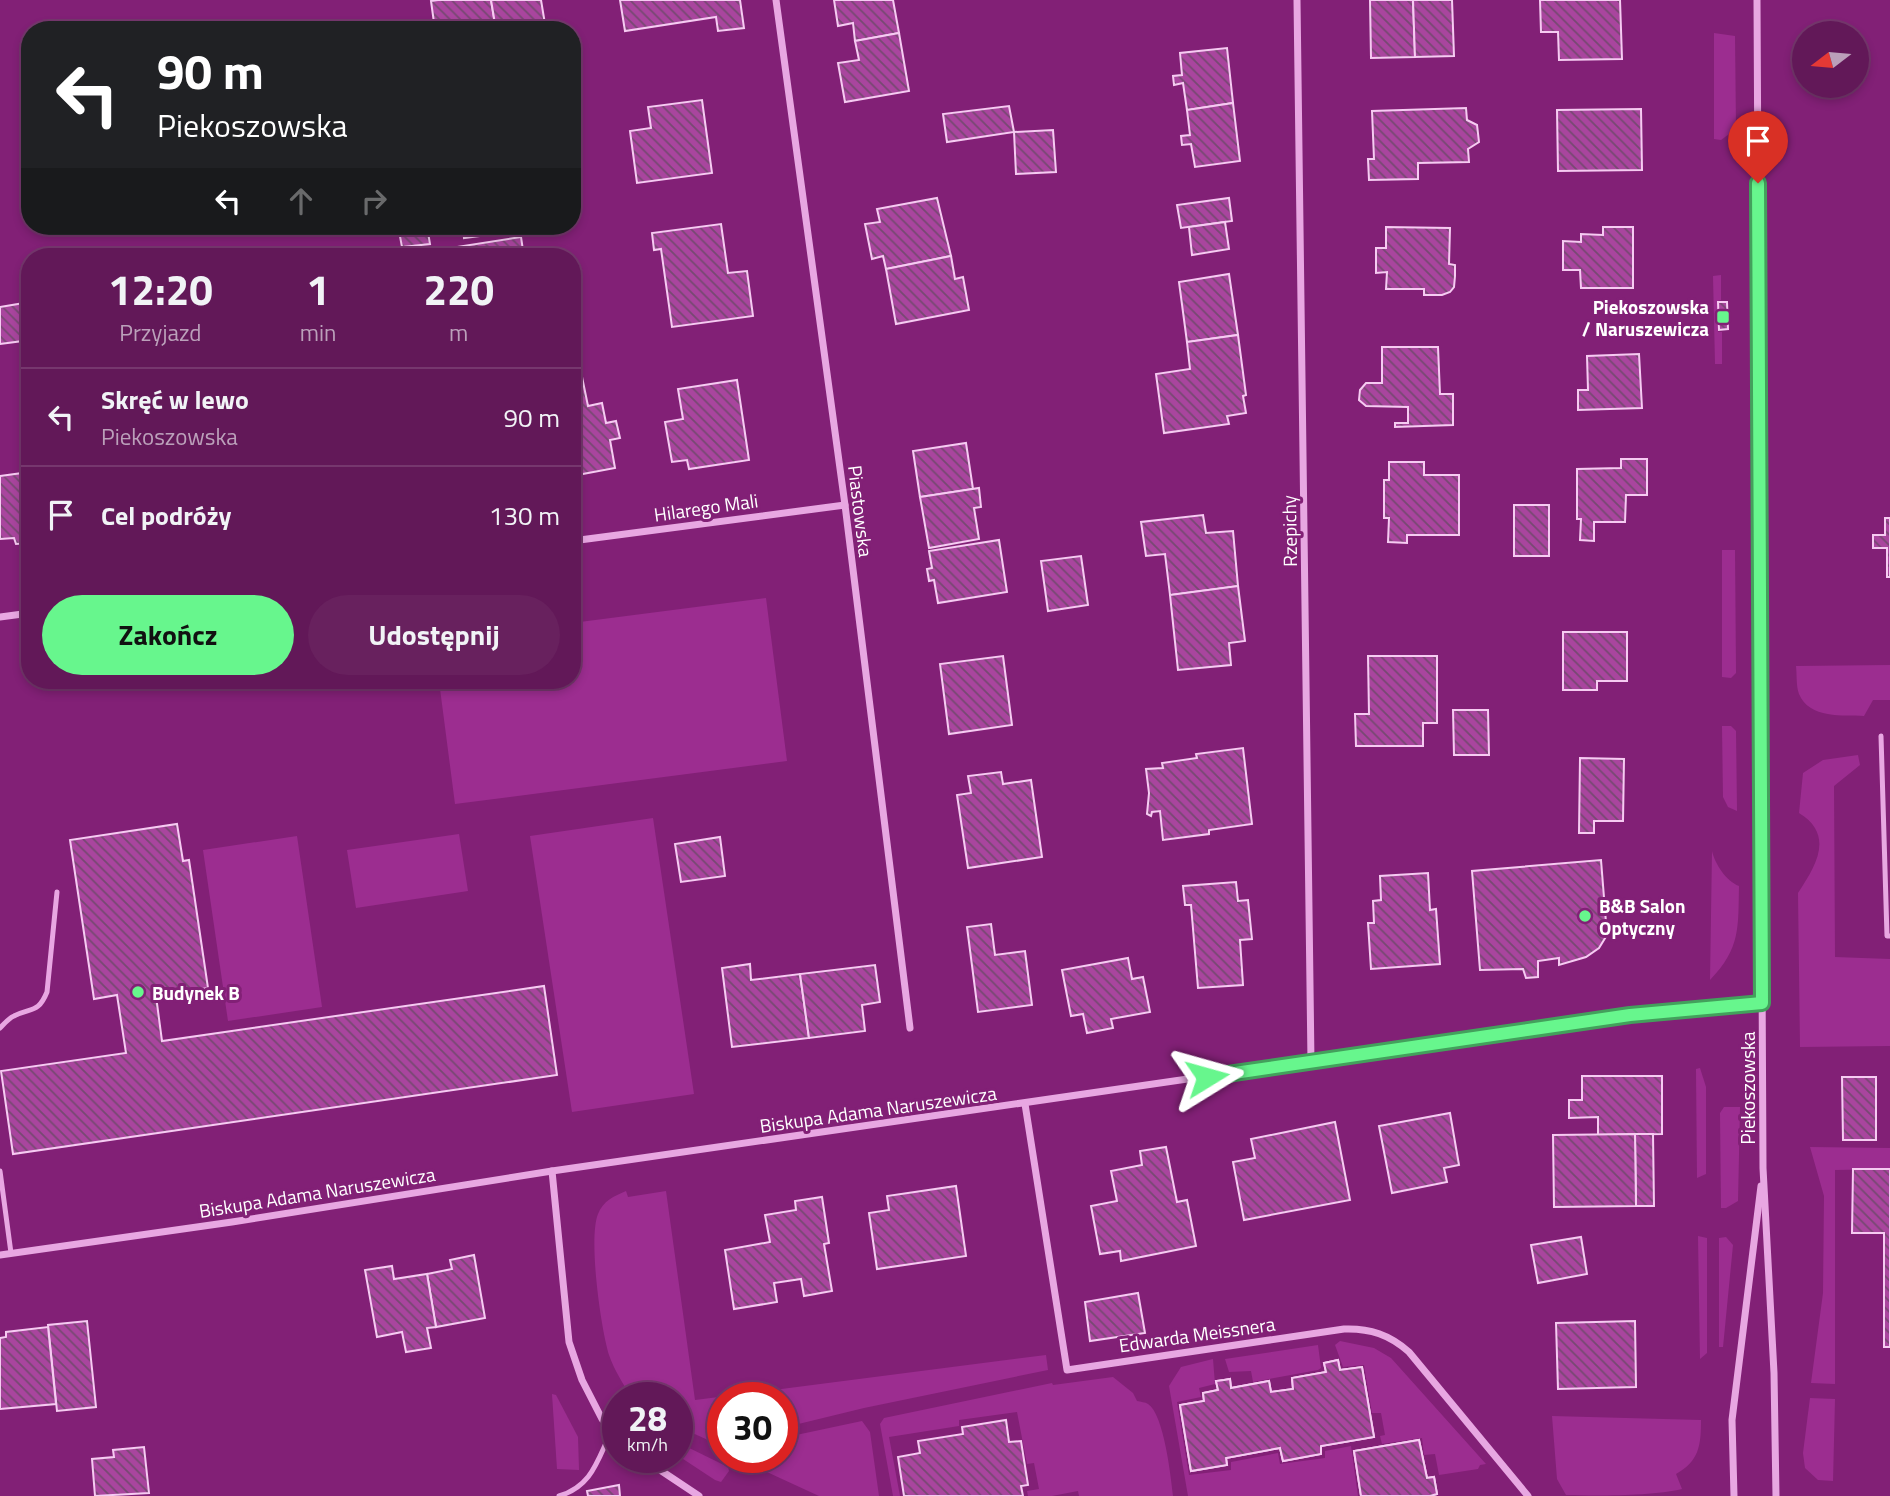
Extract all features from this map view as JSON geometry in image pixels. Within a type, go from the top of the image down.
[{"type":"street","name":"Piastowska","points":[[776,0],[845,505],[910,1028]]},
{"type":"street","name":"Rzepichy","points":[[1297,0],[1311,1062]]},
{"type":"street","name":"Piekoszowska","points":[[1757,0],[1763,1168],[1773,1359],[1776,1496]]},
{"type":"street","name":"Hilarego Mali","points":[[581,540],[845,505]]},
{"type":"street","points":[[0,617],[21,614]]},
{"type":"street","name":"Biskupa Adama Naruszewicza","points":[[0,1255],[232,1222],[552,1171],[1630,1015],[1762,1003]]},
{"type":"street","name":"Edwarda Meissnera","points":[[1025,1104],[1067,1370],[1344,1329],[1371,1329],[1392,1339],[1409,1352],[1528,1496]]},
{"type":"street","name":"Piekoszowska","points":[[1734,1496],[1732,1420],[1763,1168]]},
{"type":"street","points":[[552,1171],[569,1342],[582,1380],[602,1419]]},
{"type":"street","points":[[664,1473],[699,1496]]},
{"type":"lane","points":[[1881,736],[1887,816],[1887,936],[1890,936]]},
{"type":"lane","points":[[0,1028],[13,1016],[34,1010],[42,1004],[47,992],[57,892]]},
{"type":"lane","points":[[0,1171],[11,1253]]},
{"type":"lane","points":[[559,1496],[581,1487],[602,1455]]},
{"type":"shaded area","points":[[1714,33],[1735,36],[1736,129],[1721,140],[1714,139]]},
{"type":"shaded area","points":[[1721,275],[1718,332],[1722,332],[1722,364],[1715,364],[1713,276]]},
{"type":"shaded area","points":[[1722,550],[1735,550],[1736,673],[1731,678],[1722,677]]},
{"type":"shaded area","points":[[766,598],[787,761],[455,804],[440,689],[581,689],[581,622]]},
{"type":"shaded area","points":[[1890,665],[1890,700],[1873,700],[1864,716],[1819,712],[1804,702],[1798,691],[1796,666]]},
{"type":"shaded area","points":[[1722,726],[1731,726],[1736,731],[1737,811],[1728,807],[1723,797]]},
{"type":"shaded area","points":[[1858,755],[1860,765],[1834,786],[1835,957],[1890,959],[1890,1046],[1800,1047],[1798,893],[1816,862],[1819,851],[1817,831],[1799,813],[1803,773],[1823,760]]},
{"type":"shaded area","points":[[653,818],[694,1094],[572,1112],[530,836]]},
{"type":"shaded area","points":[[459,834],[468,891],[356,908],[347,850]]},
{"type":"shaded area","points":[[297,836],[322,1007],[228,1021],[203,850]]},
{"type":"shaded area","points":[[1712,851],[1722,871],[1739,886],[1738,925],[1733,947],[1710,980]]},
{"type":"shaded area","points":[[1700,1068],[1706,1087],[1706,1174],[1697,1178],[1696,1069]]},
{"type":"shaded area","points":[[1724,1107],[1740,1107],[1738,1201],[1721,1208],[1720,1113]]},
{"type":"shaded area","points":[[1810,1147],[1890,1148],[1890,1169],[1835,1170],[1835,1384],[1811,1383],[1823,1293],[1824,1196]]},
{"type":"shaded area","points":[[626,1191],[628,1197],[666,1191],[693,1382],[622,1382],[616,1372],[602,1326],[594,1243],[598,1214],[613,1197]]},
{"type":"shaded area","points":[[1698,1236],[1707,1238],[1707,1353],[1700,1359]]},
{"type":"shaded area","points":[[1726,1237],[1733,1245],[1723,1347],[1719,1347],[1719,1238]]},
{"type":"shaded area","points":[[1340,1341],[1374,1348],[1391,1358],[1486,1464],[1480,1465],[1478,1469],[1439,1475],[1435,1454],[1424,1455],[1422,1438],[1382,1444],[1380,1436],[1385,1435],[1381,1413],[1372,1413],[1364,1365],[1343,1367],[1335,1345]]},
{"type":"shaded area","points":[[1318,1345],[1321,1368],[1318,1370],[1253,1382],[1251,1371],[1229,1372],[1225,1359]]},
{"type":"shaded area","points":[[1046,1355],[1048,1370],[798,1424],[798,1387]]},
{"type":"shaded area","points":[[1213,1359],[1215,1384],[1199,1388],[1201,1397],[1177,1402],[1189,1475],[1231,1470],[1231,1462],[1278,1453],[1280,1464],[1325,1458],[1325,1451],[1351,1446],[1358,1496],[1188,1496],[1169,1386],[1181,1367]]},
{"type":"shaded area","points":[[1113,1377],[1133,1393],[1137,1401],[1147,1403],[1154,1410],[1166,1447],[1173,1496],[1079,1496],[1078,1491],[1052,1496],[1028,1496],[1027,1491],[1039,1489],[1034,1463],[1027,1464],[1017,1412],[959,1420],[959,1426],[889,1437],[900,1496],[893,1496],[880,1424],[884,1418],[1052,1383]]},
{"type":"shaded area","points":[[693,1386],[695,1400],[707,1398],[707,1440],[693,1433]]},
{"type":"shaded area","points":[[552,1394],[556,1395],[578,1437],[579,1470],[557,1469]]},
{"type":"shaded area","points":[[1810,1398],[1835,1399],[1833,1481],[1818,1480],[1805,1468],[1803,1453]]},
{"type":"shaded area","points":[[1552,1416],[1701,1420],[1699,1445],[1690,1464],[1676,1474],[1682,1489],[1641,1494],[1566,1495],[1557,1479]]},
{"type":"shaded area","points":[[862,1421],[870,1432],[879,1496],[819,1496],[769,1473],[798,1473],[798,1435]]},
{"type":"shaded area","points":[[693,1450],[707,1457],[707,1473],[728,1473],[721,1482],[693,1466]]},
{"type":"building","points":[[491,0],[494,21],[434,21],[431,1]]},
{"type":"building","points":[[491,0],[541,0],[544,21],[494,21]]},
{"type":"building","points":[[620,0],[740,0],[744,28],[718,31],[716,17],[625,31]]},
{"type":"building","points":[[834,0],[893,0],[899,33],[855,41],[853,23],[838,26]]},
{"type":"building","points":[[1370,0],[1413,0],[1415,57],[1371,58]]},
{"type":"building","points":[[1413,0],[1452,0],[1454,56],[1415,57]]},
{"type":"building","points":[[1540,0],[1620,0],[1622,59],[1559,60],[1558,32],[1541,32]]},
{"type":"building","points":[[899,33],[909,91],[845,102],[838,63],[859,60],[855,41]]},
{"type":"building","points":[[1227,48],[1233,103],[1187,110],[1183,83],[1174,85],[1173,76],[1182,75],[1180,53]]},
{"type":"building","points":[[702,100],[712,173],[637,183],[630,131],[651,128],[648,107]]},
{"type":"building","points":[[1233,103],[1240,161],[1195,167],[1191,144],[1182,145],[1181,136],[1190,135],[1187,110]]},
{"type":"building","points":[[1009,106],[1014,132],[947,142],[943,114]]},
{"type":"building","points":[[1466,108],[1467,120],[1477,125],[1479,142],[1468,149],[1469,162],[1418,163],[1418,179],[1369,180],[1368,159],[1374,159],[1372,111]]},
{"type":"building","points":[[1641,109],[1642,170],[1558,171],[1557,110]]},
{"type":"building","points":[[1053,130],[1056,172],[1016,174],[1014,132]]},
{"type":"building","points":[[937,198],[951,256],[886,269],[883,256],[872,259],[865,224],[880,222],[877,209]]},
{"type":"building","points":[[1229,198],[1232,221],[1181,228],[1177,205]]},
{"type":"building","points":[[1225,222],[1229,249],[1192,255],[1189,227]]},
{"type":"building","points":[[721,224],[728,273],[747,271],[753,316],[672,327],[661,249],[654,250],[652,233]]},
{"type":"building","points":[[1386,227],[1450,228],[1449,264],[1455,265],[1455,276],[1454,287],[1450,292],[1424,295],[1424,289],[1386,289],[1387,272],[1376,273],[1376,248],[1386,248]]},
{"type":"building","points":[[1603,227],[1633,227],[1633,288],[1581,288],[1580,270],[1563,270],[1563,241],[1581,242],[1581,234],[1603,235]]},
{"type":"building","points":[[400,235],[428,235],[430,244],[402,247]]},
{"type":"building","points":[[464,235],[486,235],[464,238]]},
{"type":"building","points":[[521,237],[523,248],[450,248]]},
{"type":"building","points":[[951,256],[955,279],[963,277],[969,310],[896,324],[886,269]]},
{"type":"building","points":[[1229,274],[1238,335],[1187,342],[1179,282]]},
{"type":"building","points":[[1718,302],[1727,302],[1728,329],[1719,330]]},
{"type":"building","points":[[21,304],[21,341],[0,344],[0,307]]},
{"type":"building","points":[[1238,335],[1246,413],[1227,416],[1229,424],[1164,433],[1156,374],[1190,369],[1187,342]]},
{"type":"building","points":[[1382,347],[1438,347],[1440,394],[1453,394],[1453,425],[1395,427],[1395,423],[1408,423],[1408,407],[1366,406],[1359,400],[1360,390],[1366,383],[1382,383]]},
{"type":"building","points":[[1639,354],[1642,408],[1578,410],[1578,390],[1588,390],[1587,356]]},
{"type":"building","points":[[581,372],[588,406],[602,403],[606,423],[616,421],[620,438],[610,440],[615,468],[581,474]]},
{"type":"building","points":[[737,380],[749,460],[689,469],[687,460],[672,462],[665,422],[683,419],[678,389]]},
{"type":"building","points":[[966,443],[973,489],[920,497],[913,451]]},
{"type":"building","points":[[1621,459],[1647,459],[1647,495],[1626,495],[1625,522],[1594,522],[1594,541],[1580,540],[1581,519],[1577,519],[1577,469],[1621,468]]},
{"type":"building","points":[[1389,462],[1424,462],[1424,475],[1459,475],[1459,535],[1407,535],[1407,543],[1388,542],[1389,518],[1384,518],[1384,480],[1389,480]]},
{"type":"building","points":[[21,473],[21,544],[16,544],[14,538],[0,539],[0,476]]},
{"type":"building","points":[[979,488],[981,507],[974,508],[979,539],[929,548],[920,497]]},
{"type":"building","points":[[1514,505],[1549,505],[1549,556],[1514,556]]},
{"type":"building","points":[[1203,515],[1206,533],[1233,531],[1238,586],[1170,595],[1165,554],[1146,556],[1141,522]]},
{"type":"building","points":[[1885,518],[1890,518],[1890,577],[1887,577],[1887,548],[1873,548],[1873,535],[1885,535]]},
{"type":"building","points":[[999,540],[1007,592],[938,603],[934,580],[929,581],[927,569],[932,568],[929,551]]},
{"type":"building","points":[[1081,556],[1088,605],[1048,611],[1041,561]]},
{"type":"building","points":[[1238,586],[1245,641],[1229,643],[1231,665],[1178,670],[1170,595]]},
{"type":"building","points":[[1563,632],[1627,632],[1627,681],[1597,681],[1597,690],[1563,690]]},
{"type":"building","points":[[1003,656],[1012,725],[949,734],[940,664]]},
{"type":"building","points":[[1368,656],[1437,656],[1437,723],[1423,723],[1423,746],[1356,746],[1355,714],[1369,714]]},
{"type":"building","points":[[1453,710],[1488,710],[1489,755],[1454,755]]},
{"type":"building","points":[[1243,748],[1252,824],[1209,830],[1209,834],[1163,840],[1160,811],[1152,812],[1151,816],[1147,814],[1149,793],[1146,769],[1163,768],[1162,763],[1197,758],[1196,754]]},
{"type":"building","points":[[1580,758],[1624,759],[1623,821],[1594,821],[1594,833],[1579,833]]},
{"type":"building","points":[[1001,772],[1003,784],[1031,780],[1042,857],[968,868],[957,795],[971,793],[968,776]]},
{"type":"building","name":"Budynek B","points":[[177,824],[183,861],[189,860],[208,988],[156,996],[162,1041],[544,986],[557,1075],[13,1154],[1,1071],[126,1053],[117,995],[94,999],[70,840]]},
{"type":"building","points":[[720,837],[725,876],[681,882],[675,844]]},
{"type":"building","points":[[1601,860],[1607,935],[1599,948],[1586,957],[1559,965],[1559,958],[1538,961],[1538,977],[1526,978],[1523,969],[1480,970],[1472,871]]},
{"type":"building","points":[[1428,873],[1430,910],[1436,909],[1440,964],[1371,969],[1368,923],[1374,923],[1373,901],[1381,900],[1380,876]]},
{"type":"building","points":[[1236,882],[1238,901],[1248,900],[1252,939],[1240,940],[1243,985],[1198,988],[1191,905],[1185,905],[1183,886]]},
{"type":"building","points":[[991,924],[995,955],[1025,951],[1032,1005],[978,1012],[967,927]]},
{"type":"building","points":[[1128,958],[1132,979],[1143,977],[1150,1012],[1111,1019],[1113,1028],[1087,1033],[1083,1014],[1071,1016],[1062,970]]},
{"type":"building","points":[[750,964],[751,980],[800,974],[809,1038],[732,1047],[722,968]]},
{"type":"building","points":[[875,965],[880,1002],[862,1005],[865,1031],[809,1038],[800,974]]},
{"type":"building","points":[[1582,1076],[1662,1076],[1662,1134],[1598,1135],[1598,1117],[1569,1118],[1569,1100],[1582,1100]]},
{"type":"building","points":[[1842,1077],[1876,1077],[1876,1140],[1843,1140]]},
{"type":"building","points":[[1450,1113],[1459,1165],[1444,1168],[1447,1182],[1392,1193],[1379,1126]]},
{"type":"building","points":[[1335,1122],[1350,1200],[1244,1220],[1233,1162],[1255,1158],[1251,1139]]},
{"type":"building","points":[[1635,1134],[1653,1134],[1654,1206],[1636,1206]]},
{"type":"building","points":[[1635,1134],[1636,1206],[1554,1207],[1553,1135]]},
{"type":"building","points":[[1166,1147],[1177,1202],[1187,1200],[1196,1246],[1121,1261],[1120,1251],[1100,1254],[1091,1206],[1117,1201],[1111,1171],[1142,1165],[1140,1151]]},
{"type":"building","points":[[1853,1169],[1890,1169],[1890,1347],[1884,1347],[1884,1233],[1852,1233]]},
{"type":"building","points":[[956,1186],[966,1256],[877,1269],[869,1213],[889,1210],[887,1196]]},
{"type":"building","points":[[822,1197],[829,1243],[824,1244],[832,1291],[804,1296],[801,1279],[774,1283],[777,1302],[734,1309],[725,1250],[770,1242],[765,1215],[796,1210],[795,1201]]},
{"type":"building","points":[[1581,1237],[1587,1274],[1538,1283],[1531,1245]]},
{"type":"building","points":[[474,1255],[485,1318],[436,1327],[427,1274],[452,1269],[450,1260]]},
{"type":"building","points":[[392,1266],[394,1279],[427,1274],[436,1327],[427,1328],[431,1348],[406,1352],[402,1332],[377,1337],[365,1270]]},
{"type":"building","points":[[1138,1293],[1145,1333],[1090,1341],[1085,1302]]},
{"type":"building","points":[[87,1321],[96,1407],[57,1411],[48,1325]]},
{"type":"building","points":[[1635,1321],[1636,1387],[1558,1389],[1556,1323]]},
{"type":"building","points":[[48,1327],[56,1404],[0,1409],[0,1338],[6,1337],[6,1332]]},
{"type":"building","points":[[1338,1360],[1340,1370],[1362,1367],[1374,1437],[1321,1446],[1321,1454],[1283,1461],[1280,1448],[1226,1458],[1227,1465],[1191,1471],[1180,1405],[1204,1401],[1203,1393],[1218,1390],[1216,1381],[1230,1379],[1231,1388],[1269,1381],[1271,1392],[1293,1389],[1292,1378],[1326,1372],[1324,1363]]},
{"type":"building","points":[[1338,1360],[1340,1370],[1362,1367],[1374,1437],[1321,1446],[1321,1454],[1283,1461],[1280,1448],[1226,1458],[1227,1465],[1191,1471],[1180,1405],[1204,1401],[1203,1393],[1218,1390],[1216,1381],[1230,1379],[1231,1388],[1269,1381],[1271,1392],[1293,1389],[1292,1378],[1326,1372],[1324,1363]]},
{"type":"building","points":[[1006,1420],[1009,1442],[1021,1441],[1028,1485],[1021,1486],[1023,1496],[904,1496],[898,1457],[920,1453],[918,1441],[963,1434],[962,1427]]},
{"type":"building","points":[[1419,1440],[1427,1478],[1434,1477],[1437,1494],[1361,1496],[1354,1451]]},
{"type":"building","points":[[1419,1440],[1427,1478],[1434,1477],[1437,1494],[1361,1496],[1354,1451]]},
{"type":"building","points":[[144,1447],[149,1493],[95,1496],[92,1459],[114,1457],[113,1450]]},
{"type":"building","points":[[619,1485],[620,1496],[588,1496],[587,1491]]},
{"type":"place","name":"Piekoszowska / Naruszewicza","points":[[1723,317]]},
{"type":"place","name":"B&B Salon Optyczny","points":[[1585,916]]},
{"type":"place","name":"Budynek B","points":[[138,992]]},
{"type":"route","points":[[1207,1077],[1630,1015],[1762,1003],[1758,183]]}]
